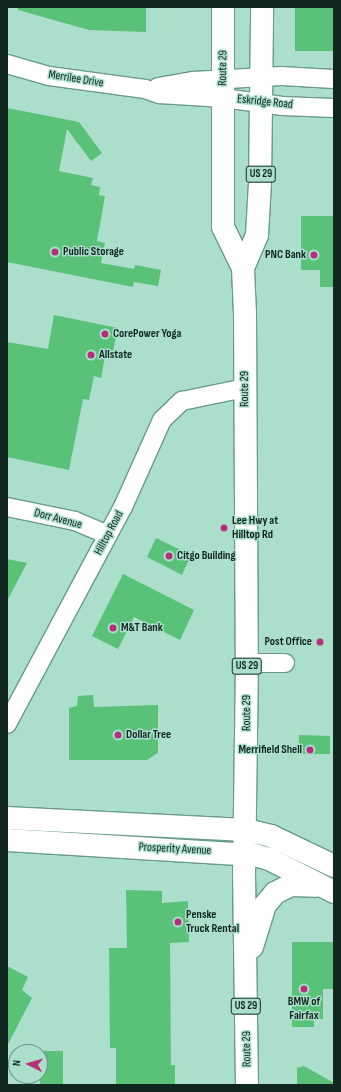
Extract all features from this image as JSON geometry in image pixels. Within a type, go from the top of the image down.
[{"type":"main road","name":"Route 29","points":[[223,7],[223,227],[243,268]]},
{"type":"main road","name":"Route 29","points":[[247,1085],[245,854],[247,663],[243,268],[257,235],[262,77],[262,7]]},
{"type":"main road","name":"Prosperity Avenue","points":[[11,815],[246,830],[271,836],[334,866]]},
{"type":"main road","name":"Prosperity Avenue","points":[[7,840],[245,854],[269,859],[333,892]]},
{"type":"main road","points":[[246,972],[260,916],[275,893],[290,885],[305,884],[333,892]]},
{"type":"street","name":"Merrilee Drive","points":[[7,64],[49,76],[146,89],[159,94],[195,97]]},
{"type":"street","name":"Eskridge Road","points":[[262,77],[281,76],[334,79]]},
{"type":"street","name":"Merrilee Drive","points":[[146,89],[193,81],[223,89],[262,77]]},
{"type":"street","name":"Eskridge Road","points":[[195,97],[223,89],[261,102],[282,106],[334,108]]},
{"type":"street","name":"Hilltop Road","points":[[7,724],[108,536],[162,420],[182,401],[245,388]]},
{"type":"street","name":"Dorr Avenue","points":[[7,507],[75,521],[108,536]]},
{"type":"street","points":[[247,663],[285,663]]},
{"type":"building","points":[[18,7],[146,7],[146,32],[89,30],[18,10]]},
{"type":"building","points":[[295,7],[334,7],[334,51],[295,51]]},
{"type":"building","points":[[7,108],[79,122],[102,153],[91,161],[67,129],[59,171],[93,178],[91,185],[100,187],[99,195],[105,196],[97,241],[105,243],[101,263],[134,269],[135,265],[161,270],[158,286],[134,282],[133,287],[7,262]]},
{"type":"building","points":[[301,216],[334,216],[334,287],[320,287],[320,270],[301,270]]},
{"type":"building","points":[[54,315],[118,328],[112,356],[105,357],[101,378],[94,376],[89,400],[83,399],[69,470],[7,457],[7,342],[48,349]]},
{"type":"building","name":"Citgo Building","points":[[156,538],[191,555],[182,575],[147,557]]},
{"type":"building","points":[[7,559],[27,563],[7,601]]},
{"type":"building","points":[[123,574],[194,610],[180,640],[134,617],[118,649],[92,636]]},
{"type":"building","points":[[93,695],[94,707],[158,705],[158,753],[147,760],[69,760],[69,708],[77,706],[78,696]]},
{"type":"building","points":[[299,735],[330,736],[330,754],[299,754]]},
{"type":"building","points":[[126,890],[162,891],[162,903],[188,901],[189,942],[170,943],[171,1065],[175,1065],[175,1085],[116,1085],[116,1048],[110,1048],[109,948],[127,948]]},
{"type":"building","points":[[292,942],[334,942],[334,989],[323,989],[323,1019],[314,1019],[314,1027],[292,1027]]},
{"type":"building","points":[[7,966],[28,977],[22,990],[32,998],[7,1046]]},
{"type":"building","points":[[48,1051],[63,1051],[63,1085],[40,1085],[48,1084]]},
{"type":"building","points":[[304,1066],[334,1083],[334,1085],[297,1085],[297,1068]]},
{"type":"place","name":"Public Storage","points":[[55,252]]},
{"type":"place","name":"PNC Bank","points":[[314,255]]},
{"type":"place","name":"CorePower Yoga","points":[[105,334]]},
{"type":"place","name":"Allstate","points":[[91,355]]},
{"type":"place","name":"Lee Hwy at Hilltop Rd","points":[[224,528]]},
{"type":"place","name":"Citgo Building","points":[[169,556]]},
{"type":"place","name":"M&T Bank","points":[[113,628]]},
{"type":"place","name":"Post Office","points":[[320,642]]},
{"type":"place","name":"Dollar Tree","points":[[118,735]]},
{"type":"place","name":"Merrifield Shell","points":[[310,750]]},
{"type":"place","name":"Penske Truck Rental","points":[[178,922]]},
{"type":"place","name":"BMW of Fairfax","points":[[304,989]]}]
